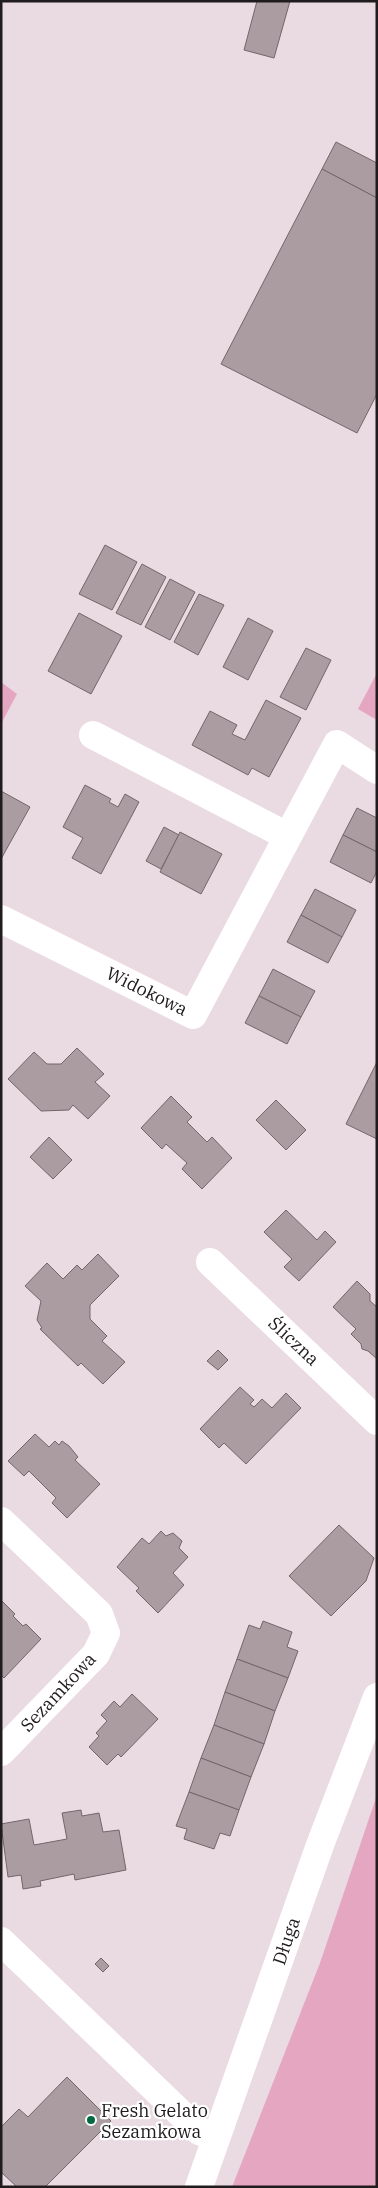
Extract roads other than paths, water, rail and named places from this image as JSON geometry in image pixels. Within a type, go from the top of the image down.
[{"type":"street","points":[[93,735],[287,836]]},
{"type":"street","name":"Widokowa","points":[[1,919],[193,1016],[337,744],[377,770]]},
{"type":"street","name":"Śliczna","points":[[210,1262],[377,1421]]},
{"type":"street","name":"Sezamkowa","points":[[1,1521],[99,1614],[106,1633],[96,1654],[1,1752]]},
{"type":"street","name":"Długa","points":[[199,2187],[320,1845],[377,1697]]},
{"type":"street","points":[[1,1941],[199,2131],[216,2138]]},
{"type":"place","name":"Fresh Gelato Sezamkowa","points":[[91,2120]]}]
